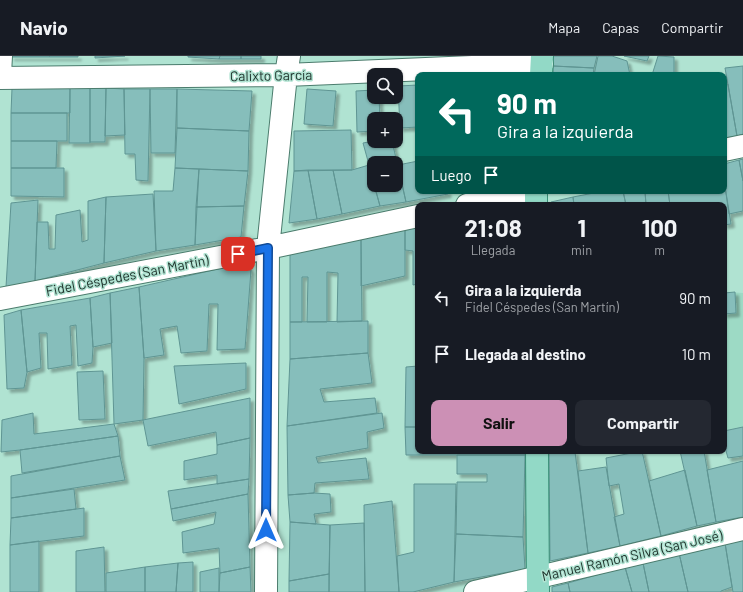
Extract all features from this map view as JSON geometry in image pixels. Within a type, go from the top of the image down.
[{"type":"main road","points":[[537,454],[538,585]]},
{"type":"street","points":[[0,73],[1,56]]},
{"type":"street","name":"Calixto García","points":[[0,78],[287,66],[541,65]]},
{"type":"street","points":[[266,592],[268,248],[287,66]]},
{"type":"street","points":[[727,149],[743,146]]},
{"type":"street","points":[[481,202],[518,194]]},
{"type":"street","name":"Fidel Céspedes (San Martín)","points":[[0,299],[268,248],[415,217]]},
{"type":"street","name":"Manuel Ramón Silva (San José)","points":[[475,592],[538,585],[743,529]]},
{"type":"shaded area","points":[[727,292],[743,293],[743,427],[727,430]]},
{"type":"building","points":[[11,56],[50,56],[11,57]]},
{"type":"building","points":[[78,56],[78,57],[49,57]]},
{"type":"building","points":[[95,56],[125,56],[95,58]]},
{"type":"building","points":[[188,56],[220,56],[219,59]]},
{"type":"building","points":[[220,56],[241,56],[241,59],[219,59]]},
{"type":"building","points":[[241,56],[261,56],[261,59],[241,59]]},
{"type":"building","points":[[552,56],[597,56],[594,68],[553,66]]},
{"type":"building","points":[[598,56],[612,56],[627,61],[629,72],[595,72]]},
{"type":"building","points":[[624,56],[649,56],[647,61]]},
{"type":"building","points":[[658,56],[674,57],[674,72],[653,72]]},
{"type":"building","points":[[553,66],[594,68],[593,72],[553,72]]},
{"type":"building","points":[[743,66],[743,134],[737,136],[727,72],[725,68]]},
{"type":"building","points":[[727,84],[737,136],[727,138]]},
{"type":"building","points":[[415,85],[415,127],[403,128],[403,112],[399,112],[399,104],[403,104],[403,86]]},
{"type":"building","points":[[12,88],[70,88],[70,113],[11,113]]},
{"type":"building","points":[[70,88],[90,88],[90,143],[69,143]]},
{"type":"building","points":[[90,88],[106,88],[105,142],[90,142]]},
{"type":"building","points":[[106,88],[124,89],[125,135],[105,136]]},
{"type":"building","points":[[124,89],[150,89],[148,181],[136,180],[135,154],[125,154]]},
{"type":"building","points":[[150,89],[177,89],[175,153],[151,153]]},
{"type":"building","points":[[177,89],[252,91],[249,131],[177,128]]},
{"type":"building","points":[[307,89],[336,91],[333,126],[304,124]]},
{"type":"building","points":[[367,90],[367,104],[379,104],[380,112],[367,112],[367,131],[357,132],[356,91]]},
{"type":"building","points":[[11,113],[67,113],[67,141],[11,141]]},
{"type":"building","points":[[177,128],[249,131],[248,171],[175,168]]},
{"type":"building","points":[[351,130],[352,170],[294,171],[294,131]]},
{"type":"building","points":[[11,141],[57,141],[56,168],[11,168]]},
{"type":"building","points":[[367,142],[367,148],[394,148],[395,156],[367,156],[367,158],[363,143]]},
{"type":"building","points":[[743,159],[743,181],[739,160]]},
{"type":"building","points":[[739,160],[743,181],[743,211],[729,214],[726,194],[727,163]]},
{"type":"building","points":[[415,162],[415,194],[448,194],[406,202],[403,188],[403,164]]},
{"type":"building","points":[[367,166],[367,192],[376,192],[380,206],[342,214],[333,170],[352,170]]},
{"type":"building","points":[[11,168],[64,168],[64,197],[11,196]]},
{"type":"building","points":[[175,168],[199,169],[195,245],[156,251],[154,191],[173,191]]},
{"type":"building","points":[[199,169],[248,171],[244,206],[196,207]]},
{"type":"building","points":[[308,170],[317,219],[289,223],[294,171]]},
{"type":"building","points":[[308,170],[333,170],[342,214],[317,219]]},
{"type":"building","points":[[403,189],[406,202],[380,206],[376,192],[403,192]]},
{"type":"building","points":[[153,194],[156,251],[104,263],[106,197]]},
{"type":"building","points":[[588,194],[624,194],[625,202],[574,202],[573,197]]},
{"type":"building","points":[[624,194],[645,194],[646,202],[625,202]]},
{"type":"building","points":[[645,194],[668,194],[670,202],[646,202]]},
{"type":"building","points":[[668,194],[726,194],[731,224],[727,225],[727,202],[670,202]]},
{"type":"building","points":[[106,197],[104,263],[35,281],[37,222],[48,222],[49,249],[55,249],[56,215],[80,210],[82,242],[88,240],[88,201]]},
{"type":"building","points":[[573,197],[574,202],[551,202]]},
{"type":"building","points":[[38,200],[35,281],[6,287],[11,203]]},
{"type":"building","points":[[244,206],[241,237],[195,245],[196,207]]},
{"type":"building","points":[[415,226],[415,285],[413,285],[413,251],[405,250],[405,228]]},
{"type":"building","points":[[405,228],[405,276],[361,286],[361,238]]},
{"type":"building","points":[[361,238],[362,321],[337,322],[338,273],[327,272],[327,322],[307,322],[308,277],[302,277],[302,322],[290,322],[290,254]]},
{"type":"building","points":[[244,263],[251,270],[245,349],[217,350],[218,304],[209,304],[207,351],[181,353],[177,326],[160,329],[164,355],[144,358],[139,287]]},
{"type":"building","points":[[139,287],[144,358],[143,420],[114,424],[110,293]]},
{"type":"building","points":[[735,292],[736,313],[727,314],[727,293]]},
{"type":"building","points":[[110,293],[112,343],[93,347],[90,298]]},
{"type":"building","points":[[90,298],[93,347],[92,363],[78,366],[76,325],[70,326],[72,365],[48,369],[47,333],[39,333],[41,368],[27,372],[21,310]]},
{"type":"building","points":[[21,310],[27,372],[24,388],[7,389],[4,315]]},
{"type":"building","points":[[368,321],[368,353],[290,359],[290,322]]},
{"type":"building","points":[[368,353],[372,383],[320,389],[324,402],[375,398],[377,413],[287,426],[290,359]]},
{"type":"building","points":[[246,363],[246,389],[179,404],[174,366]]},
{"type":"building","points":[[415,366],[415,427],[405,427],[406,367]]},
{"type":"building","points":[[103,371],[105,419],[79,420],[77,372]]},
{"type":"building","points":[[250,398],[250,438],[217,445],[216,432],[148,446],[143,420]]},
{"type":"building","points":[[33,413],[34,434],[114,424],[118,436],[1,452],[2,420]]},
{"type":"building","points":[[382,413],[384,428],[367,432],[368,448],[316,457],[318,463],[366,458],[369,479],[315,483],[314,493],[288,495],[287,426]]},
{"type":"building","points":[[405,427],[415,427],[415,454],[525,455],[406,455]]},
{"type":"building","points":[[743,427],[743,456],[728,458],[727,430]]},
{"type":"building","points":[[118,436],[120,456],[22,473],[20,450]]},
{"type":"building","points":[[250,438],[249,479],[217,484],[217,475],[184,480],[184,461],[217,454],[217,445]]},
{"type":"building","points":[[549,454],[575,454],[588,553],[550,561]]},
{"type":"building","points":[[627,454],[643,454],[661,536],[620,546],[614,517],[624,514],[619,484],[609,486],[606,458]]},
{"type":"building","points":[[681,454],[705,454],[716,522],[697,526]]},
{"type":"building","points":[[457,455],[525,455],[523,537],[456,534],[457,482],[487,482],[487,474],[457,474]]},
{"type":"building","points":[[120,456],[125,480],[11,498],[11,476]]},
{"type":"building","points":[[743,461],[743,517],[716,522],[707,470]]},
{"type":"building","points":[[606,467],[620,546],[588,553],[578,471]]},
{"type":"building","points":[[685,470],[697,526],[661,536],[649,481]]},
{"type":"building","points":[[249,479],[248,494],[171,509],[168,491]]},
{"type":"building","points":[[414,484],[456,484],[454,582],[413,592],[399,592],[397,556],[414,552]]},
{"type":"building","points":[[74,489],[76,509],[11,518],[11,498]]},
{"type":"building","points":[[314,493],[330,494],[331,512],[314,514],[316,524],[290,522],[288,495]]},
{"type":"building","points":[[248,494],[250,567],[220,573],[219,548],[183,553],[182,532],[214,524],[216,512],[173,521],[171,509]]},
{"type":"building","points":[[392,501],[399,592],[365,592],[364,505]]},
{"type":"building","points":[[84,508],[84,536],[10,545],[11,518]]},
{"type":"building","points":[[290,522],[330,525],[329,574],[289,581]]},
{"type":"building","points":[[364,523],[365,592],[329,592],[330,525]]},
{"type":"building","points":[[456,534],[523,537],[525,569],[454,582]]},
{"type":"building","points":[[743,539],[743,592],[733,592],[725,543]]},
{"type":"building","points":[[39,541],[39,592],[10,592],[10,545]]},
{"type":"building","points":[[725,543],[732,587],[721,592],[688,592],[679,553]]},
{"type":"building","points":[[104,547],[105,592],[76,592],[76,551]]},
{"type":"building","points":[[679,553],[688,592],[649,592],[643,563]]},
{"type":"building","points":[[193,562],[193,592],[176,592],[178,563]]},
{"type":"building","points":[[178,563],[176,592],[145,592],[145,567]]},
{"type":"building","points":[[643,563],[649,592],[632,592],[625,567]]},
{"type":"building","points":[[145,567],[145,592],[106,592],[106,573]]},
{"type":"building","points":[[250,567],[251,592],[219,592],[220,573]]},
{"type":"building","points":[[625,567],[632,592],[570,592],[568,583]]},
{"type":"building","points":[[219,568],[219,592],[200,592],[200,572]]},
{"type":"building","points":[[329,574],[329,592],[289,592],[289,581]]},
{"type":"building","points":[[568,583],[570,592],[552,592],[552,587]]},
{"type":"route","points":[[238,254],[268,248],[266,530]]}]
